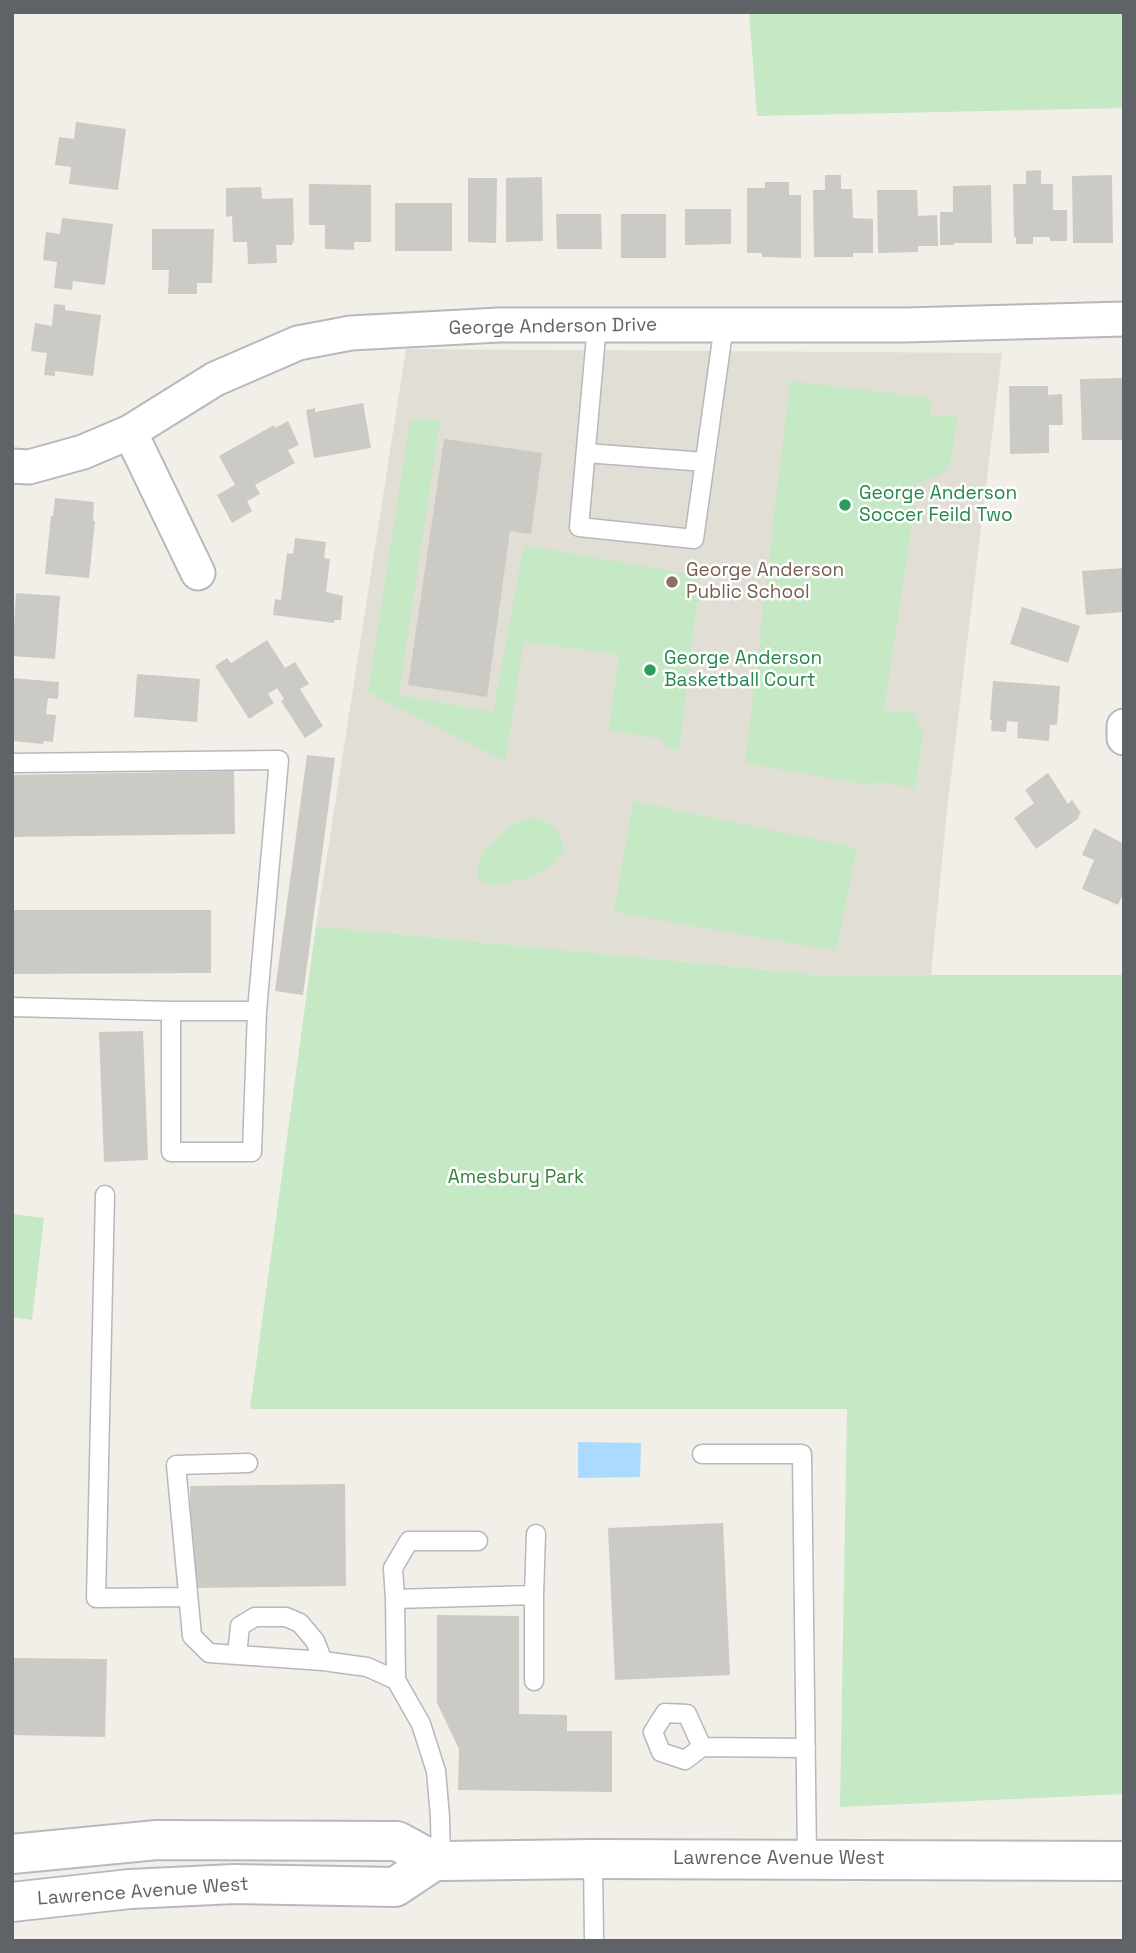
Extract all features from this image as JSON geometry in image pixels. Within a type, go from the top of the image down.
[{"type":"main road","name":"Lawrence Avenue West","points":[[12,1854],[157,1840],[397,1841],[438,1861],[1124,1861]]},
{"type":"main road","name":"Lawrence Avenue West","points":[[12,1902],[131,1889],[234,1884],[395,1887],[438,1861]]},
{"type":"street","name":"George Anderson Drive","points":[[12,466],[29,467],[83,452],[130,432],[215,379],[298,343],[364,332],[499,325],[905,326],[1124,319]]},
{"type":"street","points":[[130,432],[198,573]]},
{"type":"street","points":[[1124,726],[1124,738]]},
{"type":"lane","points":[[597,325],[579,527],[694,539],[724,325]]},
{"type":"lane","points":[[586,453],[705,462]]},
{"type":"lane","points":[[12,763],[279,760],[257,1011],[252,1152],[171,1152],[171,1011]]},
{"type":"lane","points":[[12,1007],[257,1011]]},
{"type":"lane","points":[[105,1195],[96,1598],[188,1597]]},
{"type":"lane","points":[[702,1454],[802,1454],[807,1859]]},
{"type":"lane","points":[[248,1463],[176,1465],[192,1636],[209,1653],[367,1667],[396,1679]]},
{"type":"lane","points":[[534,1681],[536,1534]]},
{"type":"lane","points":[[438,1861],[440,1817],[436,1772],[421,1724],[396,1679],[396,1599],[393,1568],[409,1541],[478,1541]]},
{"type":"lane","points":[[396,1599],[534,1595]]},
{"type":"lane","points":[[237,1655],[240,1626],[255,1617],[286,1617],[300,1623],[315,1640],[323,1661]]},
{"type":"lane","points":[[702,1747],[806,1748]]},
{"type":"lane","points":[[593,1859],[594,1941]]},
{"type":"shaded area","name":"George Anderson Public School","points":[[406,349],[1002,353],[947,810],[931,975],[820,975],[316,926]]},
{"type":"green space","points":[[749,12],[1124,12],[1124,108],[757,116]]},
{"type":"green space","name":"George Anderson Soccer Feild Two","points":[[790,381],[932,398],[929,416],[958,415],[950,463],[940,474],[927,481],[918,482],[884,711],[912,712],[923,734],[915,788],[875,781],[874,786],[745,763]]},
{"type":"green space","points":[[410,420],[440,420],[399,695],[493,712],[524,545],[700,576],[679,751],[662,745],[663,739],[609,730],[619,655],[524,641],[505,761],[368,692]]},
{"type":"green space","points":[[633,801],[857,848],[836,951],[614,912]]},
{"type":"green space","points":[[532,817],[546,821],[559,833],[564,849],[553,864],[534,877],[493,885],[480,880],[477,873],[482,852],[513,824]]},
{"type":"green space","name":"Amesbury Park","points":[[316,926],[820,975],[1124,975],[1124,1794],[840,1807],[847,1409],[250,1409]]},
{"type":"green space","points":[[12,1214],[44,1218],[32,1320],[12,1317]]},
{"type":"water","points":[[578,1442],[641,1443],[640,1477],[578,1478]]},
{"type":"building","points":[[76,122],[126,129],[118,190],[69,184],[71,167],[55,165],[59,137],[74,139]]},
{"type":"building","points":[[1041,170],[1041,184],[1053,184],[1053,210],[1067,210],[1067,241],[1033,237],[1033,244],[1016,244],[1013,184],[1026,184],[1026,171]]},
{"type":"building","points":[[825,175],[841,175],[841,189],[852,189],[853,218],[873,219],[873,253],[853,253],[853,257],[814,257],[813,190],[825,190]]},
{"type":"building","points":[[1112,175],[1113,243],[1073,243],[1072,176]]},
{"type":"building","points":[[542,177],[543,241],[506,242],[506,178]]},
{"type":"building","points":[[468,178],[497,178],[496,243],[468,242]]},
{"type":"building","points":[[765,182],[789,182],[789,195],[801,195],[801,258],[762,257],[762,253],[747,253],[747,188],[765,188]]},
{"type":"building","points":[[309,184],[371,185],[371,242],[354,242],[354,250],[325,249],[325,225],[309,225]]},
{"type":"building","points":[[991,185],[992,243],[940,245],[940,212],[953,212],[953,186]]},
{"type":"building","points":[[261,187],[262,199],[293,198],[294,239],[292,245],[276,245],[277,263],[248,264],[247,242],[233,242],[232,216],[226,217],[226,188]]},
{"type":"building","points":[[877,190],[917,190],[918,216],[937,215],[938,246],[918,246],[918,252],[878,253]]},
{"type":"building","points":[[395,203],[452,203],[452,251],[395,251]]},
{"type":"building","points":[[685,209],[731,209],[731,244],[685,245]]},
{"type":"building","points":[[556,214],[601,214],[602,249],[557,249]]},
{"type":"building","points":[[621,214],[666,214],[666,258],[621,258]]},
{"type":"building","points":[[62,218],[113,224],[105,285],[73,281],[72,290],[54,288],[57,262],[43,260],[46,232],[60,234]]},
{"type":"building","points":[[152,229],[214,229],[212,283],[197,283],[197,294],[168,294],[169,270],[152,270]]},
{"type":"building","points":[[54,304],[65,305],[65,310],[101,315],[93,376],[55,371],[55,376],[44,375],[47,353],[31,351],[35,323],[52,326]]},
{"type":"building","points":[[1124,378],[1124,440],[1082,440],[1080,379]]},
{"type":"building","points":[[1009,386],[1048,386],[1048,395],[1062,394],[1063,425],[1049,425],[1049,453],[1010,454]]},
{"type":"building","points":[[363,403],[371,448],[314,458],[306,410],[315,408],[315,412]]},
{"type":"building","points":[[288,421],[299,445],[288,450],[295,463],[255,485],[260,494],[247,501],[252,511],[232,523],[217,495],[235,485],[219,456],[274,425],[275,428]]},
{"type":"building","points":[[444,439],[542,453],[531,534],[510,531],[487,697],[408,685]]},
{"type":"building","points":[[55,498],[94,502],[95,521],[89,578],[45,574]]},
{"type":"building","points":[[295,538],[326,542],[324,558],[330,559],[326,592],[343,596],[341,620],[334,620],[334,623],[273,615],[275,599],[281,600],[287,553],[293,554]]},
{"type":"building","points":[[1124,568],[1124,612],[1086,615],[1082,571]]},
{"type":"building","points":[[16,593],[60,596],[55,659],[12,656]]},
{"type":"building","points":[[1022,607],[1080,626],[1068,663],[1010,644]]},
{"type":"building","points":[[267,640],[285,668],[295,662],[309,684],[300,689],[323,726],[305,738],[281,701],[284,699],[277,688],[268,694],[274,703],[249,719],[215,666],[227,658],[231,663]]},
{"type":"building","points":[[137,674],[200,679],[197,722],[134,717]]},
{"type":"building","points":[[12,678],[59,682],[58,699],[48,698],[46,714],[56,715],[53,742],[44,741],[43,744],[12,741]]},
{"type":"building","points":[[993,681],[1060,686],[1057,725],[1050,725],[1049,741],[1017,738],[1018,722],[1007,721],[1006,732],[991,731]]},
{"type":"building","points":[[307,755],[335,758],[303,995],[275,991]]},
{"type":"building","points":[[234,771],[235,834],[12,837],[12,775]]},
{"type":"building","points":[[1048,773],[1068,804],[1072,800],[1081,813],[1079,818],[1036,849],[1014,818],[1034,803],[1025,790]]},
{"type":"building","points":[[1094,828],[1124,844],[1124,892],[1118,905],[1082,889],[1094,860],[1082,855]]},
{"type":"building","points":[[12,910],[211,910],[211,973],[12,974]]},
{"type":"building","points":[[143,1031],[148,1160],[104,1162],[99,1032]]},
{"type":"building","points":[[345,1484],[346,1586],[191,1588],[190,1486]]},
{"type":"building","points":[[723,1523],[730,1675],[615,1680],[608,1528]]},
{"type":"building","points":[[437,1615],[519,1616],[519,1714],[567,1715],[567,1731],[612,1731],[612,1792],[458,1790],[459,1749],[437,1703]]},
{"type":"building","points":[[12,1658],[107,1659],[105,1737],[12,1735]]},
{"type":"place","name":"George Anderson Soccer Feild Two","points":[[845,505]]},
{"type":"place","name":"George Anderson Public School","points":[[672,582]]},
{"type":"place","name":"George Anderson Basketball Court","points":[[650,670]]}]
